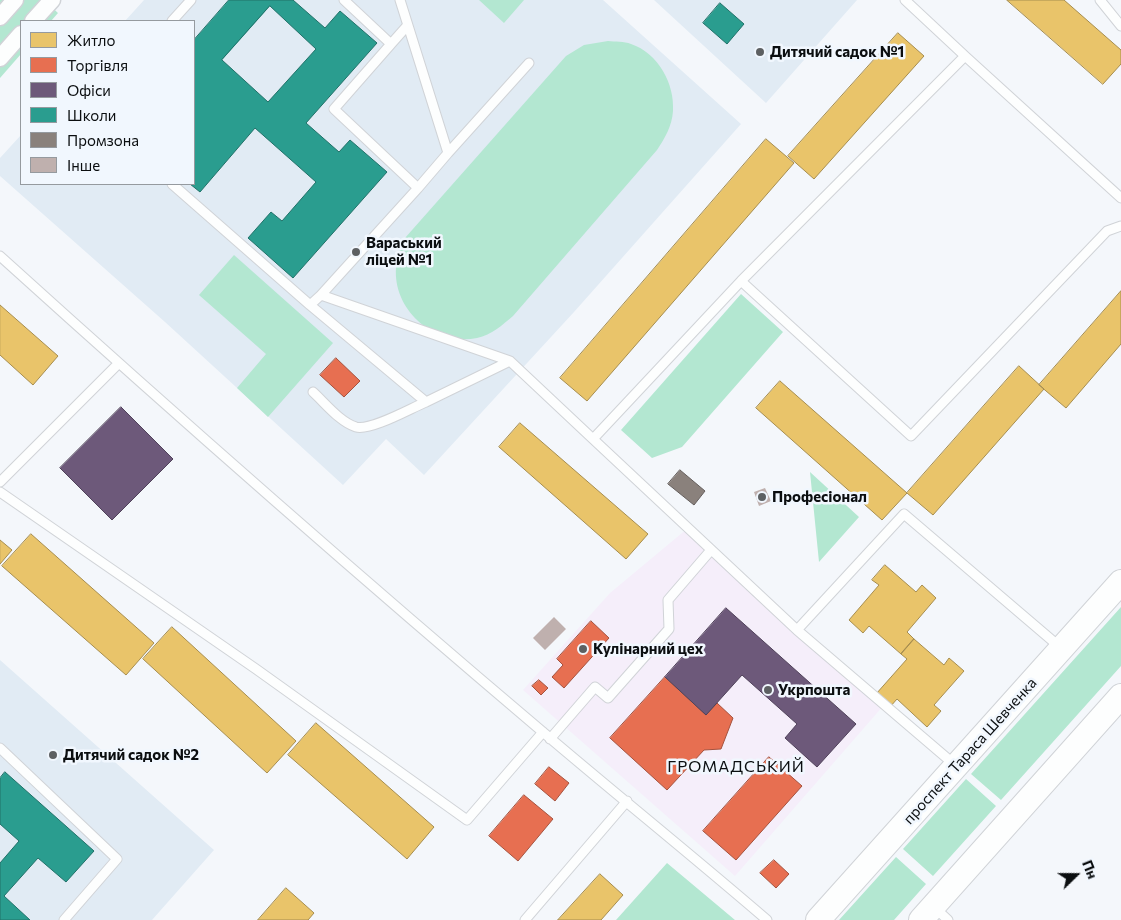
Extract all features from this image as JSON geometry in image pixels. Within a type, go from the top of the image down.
[{"type":"main road","name":"проспект Тараса Шевченка","points":[[818,920],[1121,582]]},
{"type":"main road","points":[[934,915],[1121,696]]},
{"type":"street","points":[[0,17],[15,0]]},
{"type":"street","points":[[34,20],[52,0]]},
{"type":"street","points":[[0,58],[20,35]]},
{"type":"lane","points":[[173,20],[191,0]]},
{"type":"lane","points":[[344,0],[391,44]]},
{"type":"lane","points":[[400,0],[448,153]]},
{"type":"lane","points":[[905,0],[1121,198]]},
{"type":"lane","points":[[1100,0],[1120,24]]},
{"type":"lane","points":[[407,26],[334,109],[418,188]]},
{"type":"lane","points":[[593,439],[741,281],[965,56]]},
{"type":"lane","points":[[310,306],[529,63]]},
{"type":"lane","points":[[173,185],[310,306],[426,402]]},
{"type":"lane","points":[[741,281],[911,436],[1107,231],[1121,226]]},
{"type":"lane","points":[[0,256],[119,364],[550,739],[627,801],[767,920]]},
{"type":"lane","points":[[321,295],[510,361],[797,630],[956,766]]},
{"type":"lane","points":[[314,392],[345,421],[358,427],[374,424],[426,402],[510,361]]},
{"type":"lane","points":[[0,482],[119,364]]},
{"type":"lane","points":[[0,492],[248,663],[467,820],[543,732]]},
{"type":"lane","points":[[797,630],[904,514],[1062,648]]},
{"type":"lane","points":[[550,739],[595,686],[608,698],[669,629],[668,600],[711,550]]},
{"type":"lane","points":[[0,748],[117,859],[64,920]]},
{"type":"lane","points":[[525,920],[627,801]]},
{"type":"shaded area","name":"Вараський ліцей №1","points":[[144,0],[603,0],[741,124],[574,312],[424,475],[386,439],[343,485],[165,322],[0,176],[0,158],[20,136],[20,185],[195,185],[195,20],[126,20]]},
{"type":"shaded area","name":"Дитячий садок №1","points":[[654,0],[857,0],[766,103]]},
{"type":"shaded area","points":[[688,528],[884,705],[735,876],[523,690],[610,593]]},
{"type":"shaded area","name":"Дитячий садок №2","points":[[0,660],[214,850],[152,920],[0,920]]},
{"type":"green space","points":[[0,0],[44,0],[58,13],[52,20],[20,20],[20,55],[0,78]]},
{"type":"green space","points":[[479,0],[524,0],[504,23]]},
{"type":"green space","points":[[608,41],[625,42],[641,48],[657,62],[668,80],[673,101],[673,111],[668,132],[657,150],[513,316],[501,326],[482,337],[460,339],[444,336],[430,329],[417,320],[406,307],[399,293],[396,277],[397,260],[405,238],[566,56],[584,45]]},
{"type":"green space","points":[[234,255],[333,343],[268,417],[237,388],[266,354],[199,295]]},
{"type":"green space","points":[[741,294],[783,332],[682,447],[652,458],[621,430]]},
{"type":"green space","points":[[810,472],[859,517],[819,562]]},
{"type":"green space","points":[[1121,607],[1121,666],[1001,800],[971,774]]},
{"type":"green space","points":[[966,779],[996,806],[933,876],[903,849]]},
{"type":"green space","points":[[896,857],[926,884],[894,920],[839,920]]},
{"type":"green space","points":[[667,863],[735,920],[616,920]]},
{"type":"building: Житло","points":[[1007,0],[1064,0],[1121,50],[1121,64],[1103,84]]},
{"type":"building: Житло","points":[[898,33],[924,56],[814,179],[788,156]]},
{"type":"building: Житло","points":[[766,139],[794,163],[587,401],[560,378]]},
{"type":"building: Житло","points":[[1121,291],[1121,344],[1066,408],[1039,385]]},
{"type":"building: Житло","points":[[0,305],[58,356],[33,385],[0,355]]},
{"type":"building: Житло","points":[[1019,366],[1044,389],[933,515],[907,493]]},
{"type":"building: Житло","points":[[780,381],[907,493],[882,520],[756,408]]},
{"type":"building: Житло","points":[[520,423],[648,534],[626,559],[499,447]]},
{"type":"building: Житло","points":[[31,534],[154,643],[126,675],[2,566]]},
{"type":"building: Житло","points":[[0,540],[12,550],[0,564]]},
{"type":"building: Житло","points":[[885,565],[916,592],[922,585],[936,598],[907,632],[914,639],[901,654],[869,626],[863,633],[849,620],[879,585],[872,580]]},
{"type":"building: Житло","points":[[172,627],[296,741],[267,773],[143,659]]},
{"type":"building: Житло","points":[[914,639],[944,665],[949,658],[964,671],[934,705],[941,711],[927,727],[897,699],[890,707],[876,694],[907,659],[901,654]]},
{"type":"building: Житло","points":[[316,723],[434,827],[407,859],[288,755]]},
{"type":"building: Житло","points":[[600,874],[623,895],[601,920],[558,920]]},
{"type":"building: Житло","points":[[286,888],[314,913],[308,920],[258,920]]},
{"type":"building: Торгівля","points":[[336,358],[360,381],[344,397],[320,375]]},
{"type":"building: Торгівля","name":"Кулінарний цех","points":[[591,621],[609,638],[564,688],[552,677],[563,665],[557,659]]},
{"type":"building: Торгівля","points":[[665,677],[706,715],[717,703],[733,718],[721,749],[704,750],[667,790],[610,738]]},
{"type":"building: Торгівля","points":[[539,680],[548,688],[541,695],[532,686]]},
{"type":"building: Торгівля","points":[[769,757],[802,786],[736,860],[703,831]]},
{"type":"building: Торгівля","points":[[549,767],[569,783],[555,801],[535,784]]},
{"type":"building: Торгівля","points":[[524,795],[553,819],[518,861],[489,836]]},
{"type":"building: Торгівля","points":[[774,860],[789,874],[776,888],[760,873]]},
{"type":"building: Офіси","points":[[121,407],[173,459],[112,520],[60,468]]},
{"type":"building: Офіси","points":[[726,608],[856,724],[817,767],[785,738],[797,724],[742,675],[706,715],[665,677]]},
{"type":"building: Школи","points":[[229,0],[293,0],[325,28],[340,11],[377,43],[306,123],[339,152],[350,140],[387,172],[293,278],[248,238],[271,212],[282,221],[316,182],[255,128],[200,192],[191,185],[195,185],[195,39]],"holes":[[[270,6],[316,49],[268,102],[222,60]]]},
{"type":"building: Школи","points":[[720,3],[744,24],[727,44],[703,23]]},
{"type":"building: Школи","points":[[5,772],[94,851],[66,882],[38,858],[4,896],[30,920],[0,920],[0,863],[19,841],[0,824],[0,778]]},
{"type":"building: Промзона","points":[[680,470],[705,491],[694,505],[668,484]]},
{"type":"building: Інше","name":"Професіонал","points":[[765,488],[771,501],[759,506],[754,492]]},
{"type":"building: Інше","points":[[554,617],[566,629],[545,650],[533,638]]},
{"type":"place","name":"Дитячий садок №1","points":[[760,52]]},
{"type":"place","name":"Вараський ліцей №1","points":[[356,252]]},
{"type":"place","name":"Професіонал","points":[[762,497]]},
{"type":"place","name":"Кулінарний цех","points":[[583,649]]},
{"type":"place","name":"Укрпошта","points":[[768,690]]},
{"type":"place","name":"Дитячий садок №2","points":[[53,755]]},
{"type":"district","name":"ГРОМАДСЬКИЙ","points":[[736,767]]}]
